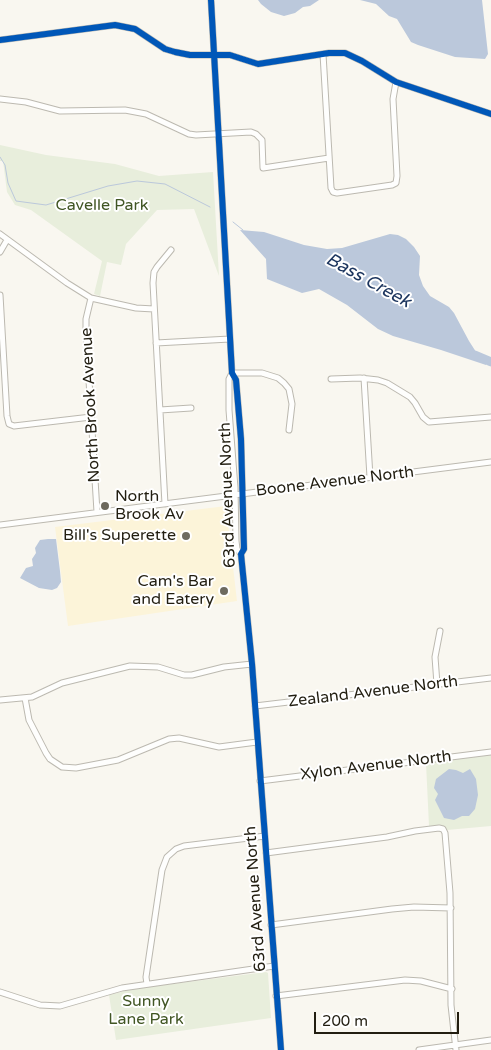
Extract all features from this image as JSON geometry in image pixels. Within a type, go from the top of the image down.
[{"type":"street","name":"63rd Avenue North","points":[[212,0],[232,373],[236,380],[238,398],[244,493],[242,510],[244,548],[241,554],[252,664],[281,1050]]},
{"type":"street","points":[[0,40],[115,25],[135,29],[165,49],[175,52],[239,57],[258,64],[336,52],[345,53],[356,57],[396,82],[491,114]]},
{"type":"street","points":[[323,54],[331,188],[337,193],[396,183],[398,176],[393,99],[396,82]]},
{"type":"street","points":[[0,99],[26,102],[60,112],[125,110],[151,116],[189,134],[202,136],[251,132],[262,140],[263,168],[329,158]]},
{"type":"street","points":[[0,234],[66,283],[91,298],[136,308],[154,309]]},
{"type":"street","points":[[0,252],[7,240]]},
{"type":"street","points":[[165,504],[153,283],[154,272],[171,250]]},
{"type":"street","points":[[0,295],[8,424],[14,426],[91,417]]},
{"type":"street","name":"North Brook Avenue","points":[[91,298],[86,319],[86,331],[96,512]]},
{"type":"street","points":[[156,343],[230,338]]},
{"type":"street","name":"63rd Avenue North","points":[[232,373],[229,379],[229,410],[235,495],[236,549],[241,554]]},
{"type":"street","points":[[232,373],[262,373],[278,378],[284,383],[289,389],[292,404],[290,430]]},
{"type":"street","points":[[364,378],[370,478]]},
{"type":"street","points":[[331,379],[364,378],[388,383],[410,397],[423,417],[429,422],[491,417]]},
{"type":"street","points":[[160,410],[191,408]]},
{"type":"street","name":"Boone Avenue North","points":[[0,525],[491,462]]},
{"type":"street","points":[[437,684],[435,657],[440,631]]},
{"type":"street","points":[[0,700],[39,695],[62,683],[130,666],[158,667],[184,675],[192,675],[224,667],[252,664]]},
{"type":"street","name":"Zealand Avenue North","points":[[255,706],[491,678]]},
{"type":"street","points":[[24,698],[29,720],[46,753],[50,759],[62,767],[76,768],[118,760],[169,739],[179,738],[219,747],[257,742]]},
{"type":"street","name":"Xylon Avenue North","points":[[260,781],[491,752]]},
{"type":"street","points":[[266,853],[387,837],[415,831],[442,829],[445,833],[451,908],[452,1021],[455,1048]]},
{"type":"street","points":[[147,984],[146,978],[162,870],[167,857],[176,849],[184,846],[264,836]]},
{"type":"street","points":[[271,925],[392,909],[414,907],[451,908]]},
{"type":"street","points":[[0,992],[31,1003],[60,1006],[122,988],[274,966]]},
{"type":"street","points":[[276,996],[404,980],[421,981],[452,988]]},
{"type":"street","points":[[419,1050],[455,1048],[491,1040]]},
{"type":"shaded area","points":[[226,506],[237,601],[68,626],[55,527]]},
{"type":"green space","name":"Cavelle Park","points":[[0,145],[46,155],[115,164],[159,176],[213,172],[219,276],[194,209],[157,210],[126,244],[121,265],[107,262],[100,296],[94,294],[102,261],[31,210],[15,205],[7,192],[3,161],[0,161]]},
{"type":"green space","points":[[491,755],[491,826],[447,830],[442,825],[429,826],[426,763]]},
{"type":"green space","name":"Sunny Lane Park","points":[[268,973],[271,1018],[116,1040],[109,995],[133,989]]},
{"type":"water","points":[[258,0],[319,0],[295,13],[284,16],[271,12]]},
{"type":"water","points":[[360,0],[482,0],[488,54],[485,59],[455,57],[418,45],[411,42],[397,19],[389,16],[376,4]]},
{"type":"water","points":[[240,230],[264,232],[304,245],[327,249],[342,248],[390,234],[406,239],[420,256],[419,275],[423,286],[430,296],[449,307],[454,313],[469,341],[478,355],[485,360],[486,365],[393,336],[378,329],[347,305],[319,289],[302,293],[267,279],[266,259]]},
{"type":"water","points":[[56,539],[61,582],[57,588],[52,590],[39,588],[20,578],[26,568],[33,566],[32,559],[36,553],[35,548],[40,540]]},
{"type":"water","points":[[449,769],[463,773],[470,769],[476,779],[478,795],[475,809],[469,816],[462,816],[454,820],[444,818],[435,800],[438,794],[434,788],[436,779]]},
{"type":"waterway","name":"Bass Creek","points":[[0,157],[5,165],[8,183],[16,201],[46,205],[108,186],[137,181],[165,184],[210,207]]},
{"type":"waterway","name":"Bass Creek","points":[[233,222],[243,230]]},
{"type":"waterway","name":"Bass Creek","points":[[475,355],[491,362]]},
{"type":"cycle path","points":[[211,0],[232,373],[236,380],[241,439],[244,549],[241,554],[252,664],[281,1050]]},
{"type":"cycle path","points":[[0,40],[115,25],[135,29],[165,49],[175,52],[190,55],[230,55],[258,64],[329,53],[345,53],[396,82],[491,114]]},
{"type":"place","name":"North Brook Av","points":[[105,506]]},
{"type":"place","name":"Bill's Superette","points":[[186,536]]},
{"type":"place","name":"Cam's Bar and Eatery","points":[[224,591]]}]
